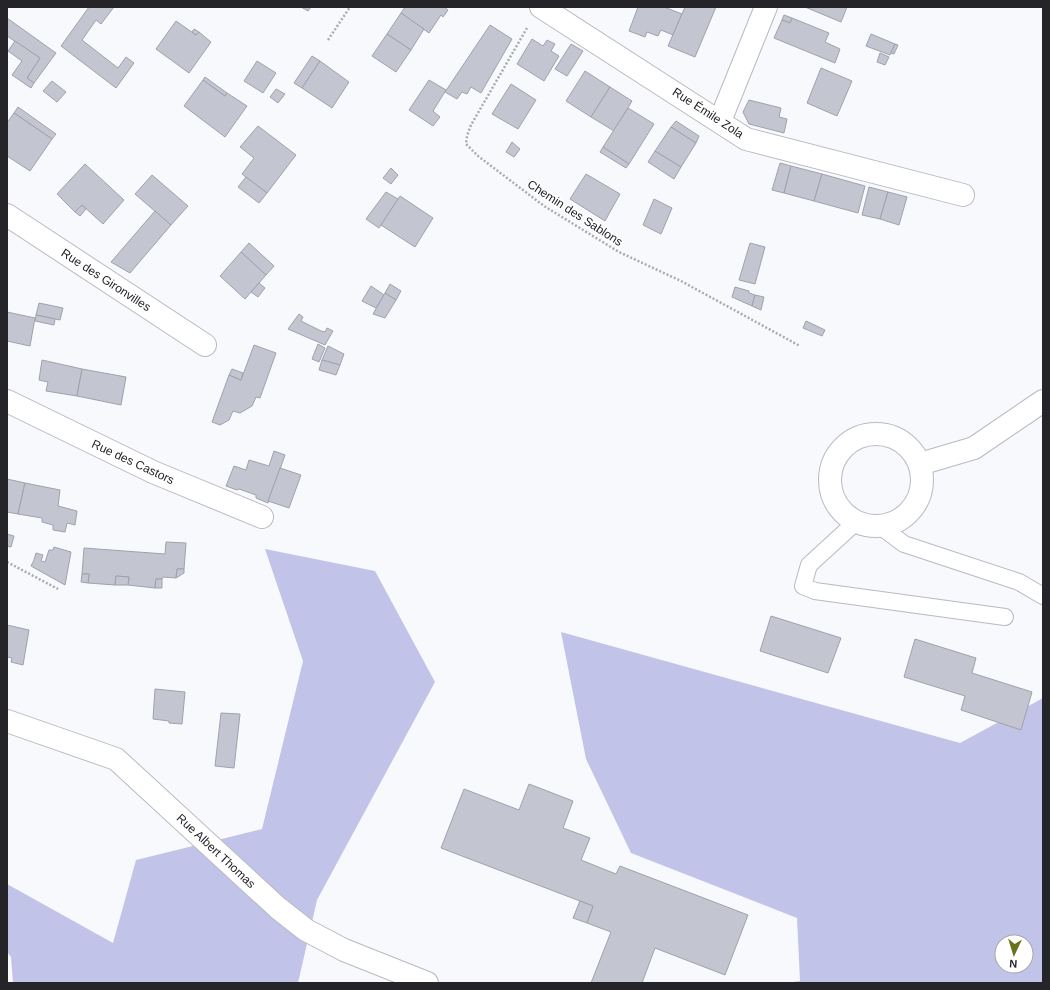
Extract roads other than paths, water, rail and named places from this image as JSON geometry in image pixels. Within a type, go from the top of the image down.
[{"type":"street","name":"Rue Émile Zola","points":[[541,7],[746,139],[963,195]]},
{"type":"street","points":[[720,121],[766,7]]},
{"type":"street","name":"Rue des Gironvilles","points":[[7,215],[205,345]]},
{"type":"street","name":"Rue des Castors","points":[[7,401],[153,472],[262,518]]},
{"type":"street","points":[[920,464],[974,448],[1043,402]]},
{"type":"street","points":[[877,433],[891,435],[904,442],[914,452],[920,464],[923,478],[921,492],[915,505],[906,516],[894,523],[880,526],[856,522],[845,515],[836,504],[831,492],[829,481],[835,458],[842,448],[851,440],[864,435],[877,433]]},
{"type":"street","name":"Rue Albert Thomas","points":[[7,721],[116,759],[278,908],[306,930],[344,950],[427,983]]},
{"type":"lane","points":[[856,522],[809,565],[803,586],[815,591],[1005,617]]},
{"type":"lane","points":[[880,526],[904,544],[1019,582],[1043,596]]}]
